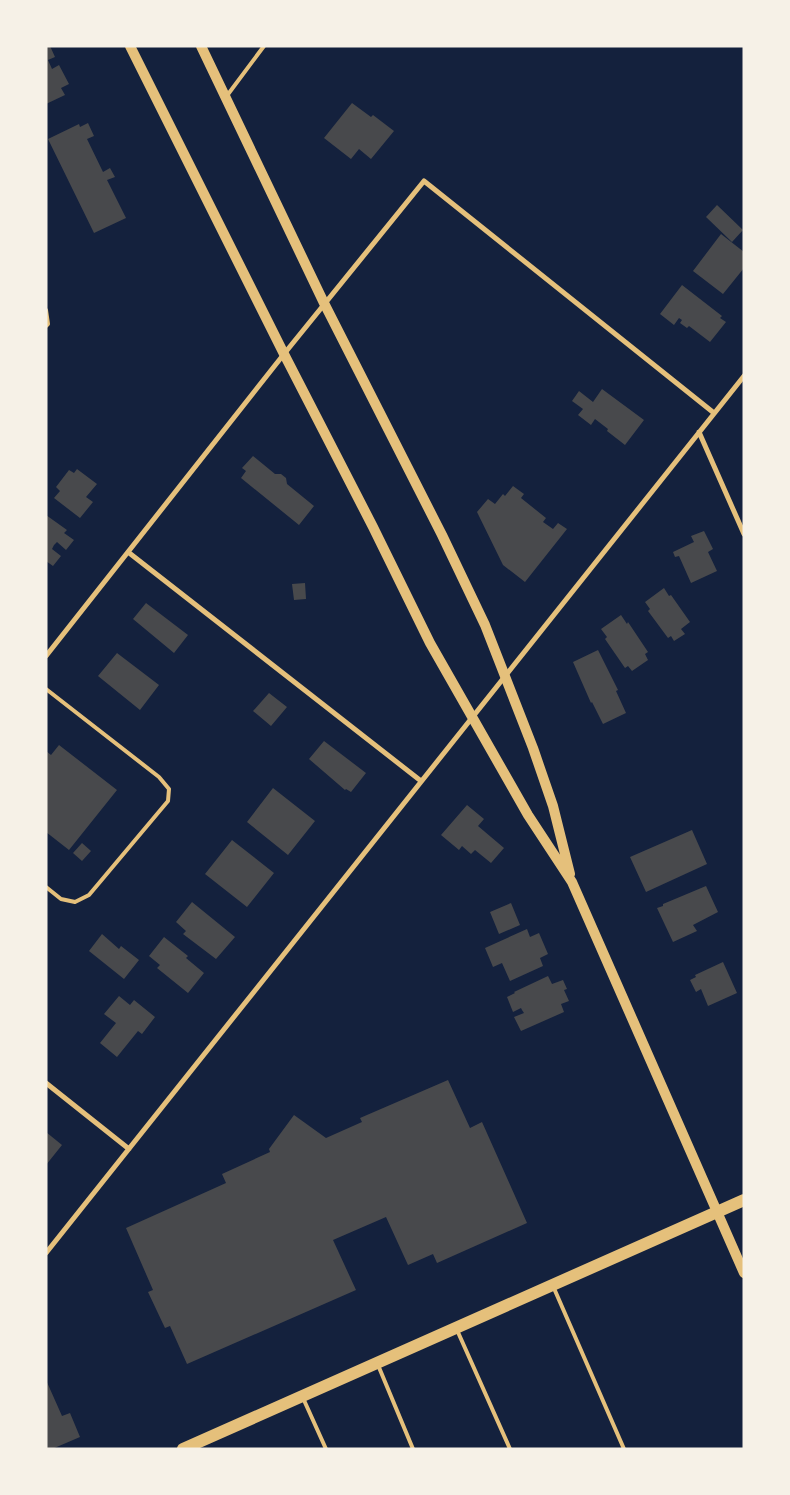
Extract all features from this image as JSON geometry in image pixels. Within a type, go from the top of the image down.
[{"type":"main road","points":[[130,46],[430,643],[528,815],[572,882]]},
{"type":"main road","points":[[201,46],[324,303],[442,534],[485,626],[553,806],[572,882],[744,1273]]},
{"type":"main road","points":[[183,1449],[744,1200]]},
{"type":"street","points":[[46,656],[324,303],[424,181],[714,413]]},
{"type":"street","points":[[46,1253],[744,376]]},
{"type":"street","points":[[699,432],[744,534]]},
{"type":"street","points":[[128,552],[421,781]]},
{"type":"street","points":[[46,1084],[129,1149]]},
{"type":"lane","points":[[226,97],[264,46]]},
{"type":"lane","points":[[46,310],[48,324],[46,326]]},
{"type":"lane","points":[[46,689],[159,777],[169,790],[168,801],[89,895],[75,902],[61,898],[46,887]]},
{"type":"lane","points":[[552,1284],[624,1449]]},
{"type":"lane","points":[[455,1327],[510,1449]]},
{"type":"lane","points":[[377,1362],[413,1449]]},
{"type":"lane","points":[[302,1396],[326,1449]]},
{"type":"building","points":[[46,46],[50,46],[55,57],[48,60],[52,69],[59,65],[69,84],[61,88],[65,95],[46,104]]},
{"type":"building","points":[[352,103],[371,117],[373,115],[394,131],[371,159],[359,149],[351,159],[324,138]]},
{"type":"building","points":[[88,123],[94,136],[87,139],[103,172],[110,168],[115,177],[107,180],[126,218],[94,233],[48,139],[79,124],[80,127]]},
{"type":"building","points":[[717,205],[743,230],[732,242],[706,217]]},
{"type":"building","points":[[721,234],[744,252],[744,268],[723,294],[693,271]]},
{"type":"building","points":[[682,285],[722,316],[720,318],[726,322],[710,342],[689,326],[687,328],[680,323],[682,320],[679,318],[674,325],[660,314]]},
{"type":"building","points":[[602,389],[644,420],[625,445],[595,419],[591,425],[578,415],[583,409],[572,401],[579,391],[593,402]]},
{"type":"building","points":[[253,456],[275,474],[281,474],[286,478],[287,484],[314,506],[299,525],[241,478],[246,471],[242,468]]},
{"type":"building","points":[[77,469],[97,484],[86,497],[93,502],[80,518],[54,498],[60,491],[56,487],[69,470],[74,473]]},
{"type":"building","points":[[513,486],[524,494],[521,498],[546,518],[543,522],[553,529],[558,523],[567,529],[525,582],[503,565],[477,512],[488,499],[495,504]]},
{"type":"building","points":[[46,515],[67,530],[64,533],[74,540],[66,550],[57,542],[54,545],[52,549],[61,556],[53,566],[46,561]]},
{"type":"building","points":[[704,531],[713,549],[708,552],[717,571],[691,583],[679,556],[675,557],[673,552],[694,542],[691,536]]},
{"type":"building","points":[[305,583],[306,599],[294,600],[292,584]]},
{"type":"building","points":[[664,588],[690,622],[681,629],[685,634],[674,641],[671,636],[668,638],[648,611],[650,609],[645,602]]},
{"type":"building","points":[[146,603],[188,635],[174,653],[133,619]]},
{"type":"building","points":[[621,615],[627,624],[628,622],[648,652],[645,654],[648,660],[632,671],[628,666],[625,668],[605,639],[607,637],[601,629]]},
{"type":"building","points":[[598,650],[618,690],[616,691],[626,713],[603,724],[591,703],[573,662]]},
{"type":"building","points":[[117,653],[159,685],[140,710],[98,676]]},
{"type":"building","points":[[269,693],[287,707],[271,726],[253,711]]},
{"type":"building","points":[[324,741],[366,773],[351,792],[345,790],[309,759]]},
{"type":"building","points":[[59,745],[117,790],[69,850],[46,832],[46,751],[51,755]]},
{"type":"building","points":[[273,788],[315,821],[288,855],[247,822]]},
{"type":"building","points":[[467,805],[484,819],[478,826],[504,848],[491,863],[475,850],[471,854],[462,846],[459,850],[441,835]]},
{"type":"building","points":[[692,830],[707,864],[646,892],[630,857]]},
{"type":"building","points":[[232,840],[274,873],[247,907],[205,874]]},
{"type":"building","points":[[82,843],[91,851],[82,861],[73,853]]},
{"type":"building","points":[[706,886],[718,912],[693,925],[697,931],[673,942],[657,908]]},
{"type":"building","points":[[192,902],[235,937],[216,959],[183,934],[186,931],[176,922]]},
{"type":"building","points":[[511,903],[520,925],[499,934],[490,912]]},
{"type":"building","points":[[527,929],[530,937],[539,933],[548,954],[540,958],[543,966],[510,981],[502,963],[493,967],[485,948]]},
{"type":"building","points":[[102,934],[119,949],[121,946],[139,960],[124,979],[89,951]]},
{"type":"building","points":[[164,937],[188,956],[186,958],[204,973],[188,993],[157,968],[160,965],[149,956]]},
{"type":"building","points":[[723,962],[737,993],[708,1006],[701,989],[696,992],[690,980],[696,977],[695,975]]},
{"type":"building","points":[[548,976],[552,984],[563,980],[567,989],[564,990],[569,1001],[561,1004],[564,1012],[521,1031],[514,1017],[524,1013],[521,1008],[513,1012],[507,997]]},
{"type":"building","points":[[119,996],[130,1005],[134,1000],[155,1017],[142,1034],[138,1031],[117,1057],[100,1043],[116,1023],[104,1014]]},
{"type":"building","points":[[448,1080],[470,1128],[482,1122],[527,1223],[437,1263],[433,1254],[408,1265],[386,1217],[333,1240],[356,1290],[187,1364],[170,1326],[165,1328],[148,1292],[153,1290],[126,1228],[226,1183],[222,1174],[270,1152],[269,1149],[294,1115],[326,1138],[362,1122],[360,1118]]},
{"type":"building","points":[[46,1132],[62,1145],[46,1165]]},
{"type":"building","points":[[46,1380],[62,1416],[70,1413],[80,1437],[52,1449],[46,1449]]}]
